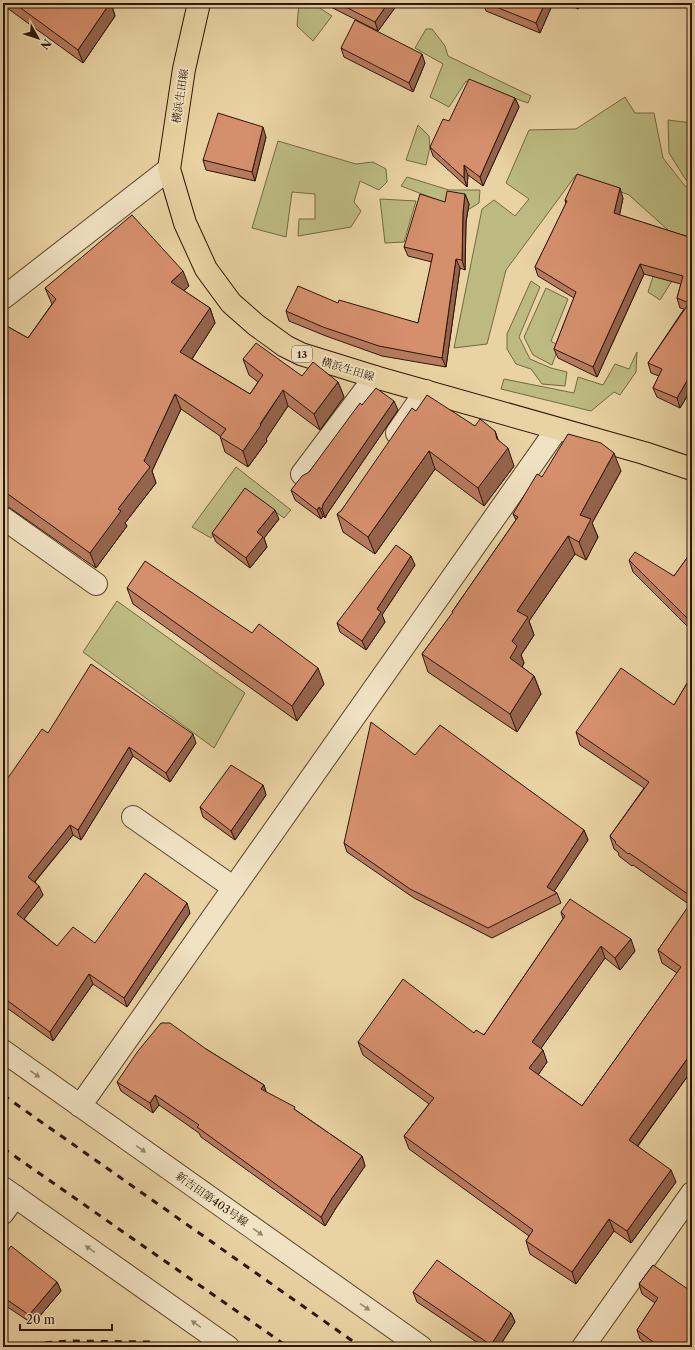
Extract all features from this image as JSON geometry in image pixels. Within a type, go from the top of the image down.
[{"type":"main road","name":"横浜生田線","points":[[199,3],[184,69],[168,170],[185,223],[206,269],[231,303],[256,325],[285,346],[302,354],[426,392],[644,452],[692,469]]},
{"type":"street","points":[[3,298],[168,170]]},
{"type":"street","points":[[302,474],[375,377]]},
{"type":"street","points":[[386,450],[426,392]]},
{"type":"street","points":[[80,1106],[557,429]]},
{"type":"street","points":[[3,518],[96,584]]},
{"type":"street","points":[[133,817],[234,888]]},
{"type":"street","name":"新吉田第403号線","points":[[3,1051],[421,1347]]},
{"type":"street","points":[[583,1347],[692,1193]]},
{"type":"street","points":[[7,1199],[228,1347]]},
{"type":"shaded area","points":[[299,3],[312,3],[332,16],[313,41],[297,26]]},
{"type":"shaded area","points":[[426,29],[432,29],[445,46],[448,56],[531,96],[528,103],[466,81],[449,107],[430,97],[443,64],[415,48]]},
{"type":"shaded area","points":[[625,97],[635,113],[654,113],[663,158],[685,186],[692,190],[692,249],[660,300],[648,292],[668,230],[629,195],[576,175],[506,270],[487,344],[454,348],[482,209],[494,200],[515,216],[529,199],[506,183],[529,130],[576,129]]},
{"type":"shaded area","points":[[668,120],[692,123],[692,183],[686,180],[669,153]]},
{"type":"shaded area","points":[[418,125],[429,136],[430,147],[426,165],[406,160]]},
{"type":"shaded area","points":[[278,141],[356,164],[373,162],[386,169],[387,182],[379,190],[360,181],[354,202],[361,211],[351,227],[298,236],[299,219],[315,219],[315,194],[292,192],[286,237],[252,228]]},
{"type":"shaded area","points":[[407,177],[449,190],[480,190],[479,203],[466,211],[401,186]]},
{"type":"shaded area","points":[[380,199],[416,201],[404,242],[385,243]]},
{"type":"shaded area","points":[[531,281],[540,287],[519,337],[530,359],[551,368],[567,372],[565,386],[542,384],[531,369],[516,364],[507,349],[507,334]]},
{"type":"shaded area","points":[[546,288],[568,299],[551,341],[559,346],[552,365],[533,355],[524,337]]},
{"type":"shaded area","points":[[637,352],[636,372],[620,395],[614,392],[591,411],[501,389],[504,379],[574,393],[578,377],[603,385],[615,364],[629,369]]},
{"type":"shaded area","points":[[236,467],[291,510],[284,518],[247,492],[211,538],[192,527]]},
{"type":"shaded area","points":[[117,601],[245,693],[214,748],[83,652]]},
{"type":"building","points":[[14,3],[110,3],[78,50]]},
{"type":"building","points":[[338,3],[388,3],[375,22]]},
{"type":"building","points":[[486,3],[545,3],[536,23]]},
{"type":"building","points":[[355,20],[422,54],[409,83],[341,48]]},
{"type":"building","points":[[469,79],[515,98],[480,177],[464,165],[464,178],[430,147],[443,119],[449,121]]},
{"type":"building","points":[[218,113],[263,127],[252,172],[203,160]]},
{"type":"building","points":[[577,174],[620,188],[614,213],[692,238],[692,372],[677,398],[653,388],[662,369],[648,363],[689,303],[677,298],[683,276],[640,264],[593,367],[554,349],[576,292],[535,267],[567,201],[565,200]]},
{"type":"building","points":[[447,191],[465,194],[462,260],[456,259],[442,358],[379,346],[323,327],[286,311],[298,286],[338,303],[339,300],[418,323],[433,254],[404,247],[420,194],[445,202]]},
{"type":"building","points":[[132,215],[183,271],[171,282],[210,308],[180,352],[250,394],[263,375],[243,359],[256,343],[302,376],[313,362],[338,382],[314,414],[283,390],[243,451],[220,437],[226,429],[175,394],[144,461],[150,467],[118,509],[121,511],[90,553],[3,492],[3,324],[28,338],[56,299],[45,288]]},
{"type":"building","points":[[376,388],[394,401],[323,504],[322,509],[319,507],[317,510],[291,490],[302,476],[309,472],[360,403],[362,405]]},
{"type":"building","points":[[427,395],[475,426],[480,419],[495,431],[497,439],[508,448],[478,488],[429,451],[368,537],[337,514],[341,511],[412,408],[416,411]]},
{"type":"building","points":[[568,434],[601,443],[614,453],[580,515],[591,519],[579,542],[568,536],[517,611],[528,617],[512,641],[517,646],[510,658],[534,676],[510,714],[422,654],[453,612],[518,517],[513,514],[537,474],[542,477]]},
{"type":"building","points":[[245,488],[275,510],[257,532],[263,537],[246,558],[212,533]]},
{"type":"building","points":[[396,545],[411,556],[377,609],[381,612],[362,641],[337,623]]},
{"type":"building","points":[[692,551],[692,623],[629,560],[635,552],[674,576]]},
{"type":"building","points":[[145,561],[252,633],[259,624],[318,668],[292,706],[127,588]]},
{"type":"building","points":[[91,664],[193,734],[166,773],[129,747],[78,830],[70,825],[28,877],[39,886],[17,914],[57,946],[73,927],[95,943],[145,873],[187,903],[124,998],[89,974],[50,1032],[4,998],[3,999],[3,785],[42,729],[48,733]]},
{"type":"building","points":[[621,668],[674,705],[692,675],[692,897],[629,853],[628,854],[615,843],[616,842],[610,836],[649,782],[576,732]]},
{"type":"building","points":[[371,722],[415,755],[440,725],[584,830],[547,887],[557,893],[488,928],[410,889],[344,843]]},
{"type":"building","points":[[231,765],[263,785],[231,831],[200,807]]},
{"type":"building","points":[[570,899],[631,939],[615,958],[601,946],[532,1042],[543,1050],[529,1068],[582,1106],[681,967],[658,950],[692,901],[692,1052],[629,1140],[671,1170],[627,1231],[609,1219],[572,1272],[526,1241],[533,1230],[404,1136],[434,1098],[358,1042],[403,979],[474,1033],[476,1030],[484,1035],[565,916],[561,912]]},
{"type":"building","points":[[161,1023],[170,1023],[206,1049],[264,1085],[261,1089],[295,1107],[294,1109],[362,1156],[332,1198],[321,1217],[197,1127],[199,1125],[155,1095],[150,1103],[117,1082],[138,1051]]},
{"type":"building","points":[[11,1246],[57,1282],[29,1315],[3,1297],[3,1258]]},
{"type":"building","points":[[437,1260],[511,1313],[491,1345],[413,1292]]},
{"type":"building","points":[[653,1265],[692,1292],[692,1347],[660,1347],[637,1330],[658,1298],[639,1284]]},
{"type":"railway","points":[[3,1095],[361,1347]]},
{"type":"railway","points":[[3,1148],[288,1347]]},
{"type":"railway","points":[[3,1346],[68,1341],[150,1342],[179,1347]]}]
